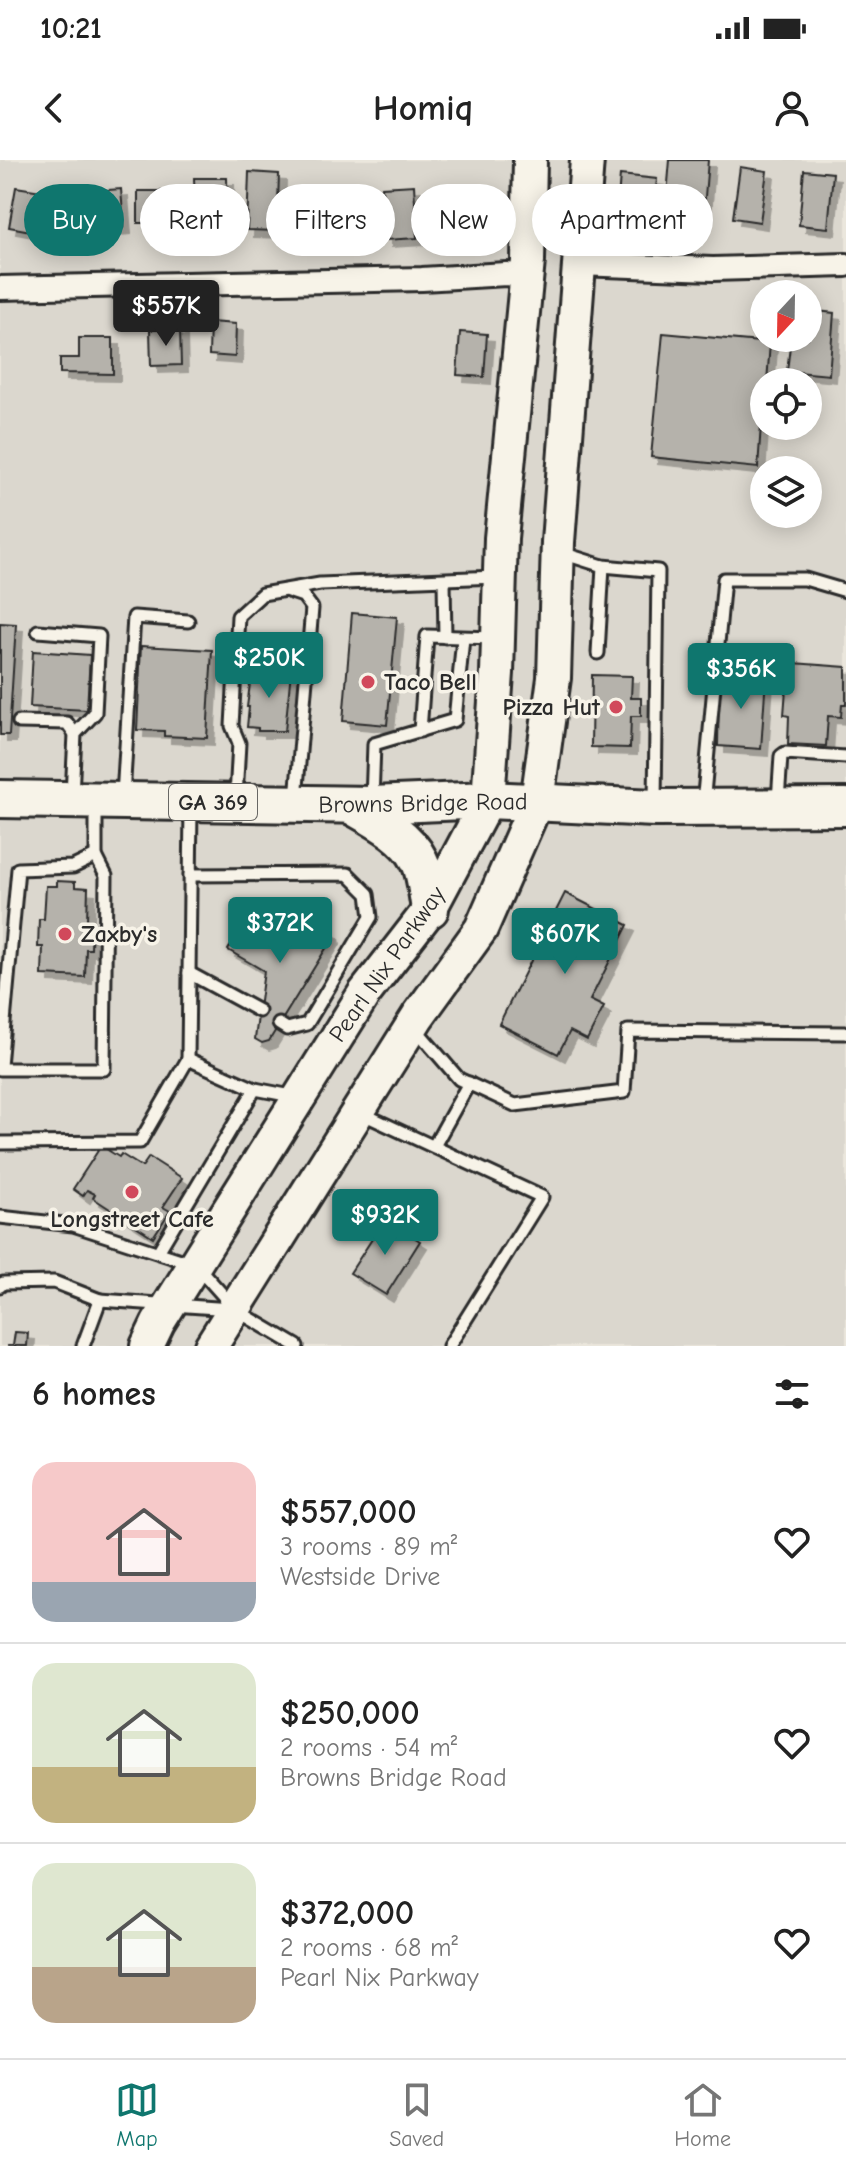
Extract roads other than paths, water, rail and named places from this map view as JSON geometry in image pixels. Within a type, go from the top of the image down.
[{"type":"main road","name":"Pearl Nix Parkway","points":[[147,1346],[297,1097],[348,990],[430,909],[488,800],[501,538],[527,276],[530,160]]},
{"type":"main road","points":[[211,1346],[356,1111],[412,1025],[481,929],[537,801],[554,678],[558,552],[587,160]]},
{"type":"main road","name":"Browns Bridge Road","points":[[0,799],[362,805],[488,800],[655,808],[846,807]]},
{"type":"main road","points":[[362,805],[409,845],[419,860],[430,909]]},
{"type":"street","points":[[578,264],[713,269],[846,265]]},
{"type":"street","points":[[0,288],[422,279],[506,274],[527,276]]},
{"type":"lane","points":[[558,552],[603,566],[658,571],[655,808]]},
{"type":"lane","points":[[598,653],[603,566]]},
{"type":"lane","points":[[236,803],[239,743],[232,726],[238,616],[262,594],[320,584],[444,581],[500,576]]},
{"type":"lane","points":[[703,807],[724,579],[805,579],[846,591]]},
{"type":"lane","points":[[444,581],[445,637]]},
{"type":"lane","points":[[284,590],[303,596],[312,608],[296,804]]},
{"type":"lane","points":[[96,856],[73,867],[18,869],[0,1068],[104,1069],[106,876],[96,856],[97,800],[134,617],[188,621]]},
{"type":"lane","points":[[38,631],[99,636],[95,713],[75,734]]},
{"type":"lane","points":[[420,731],[427,636],[498,639]]},
{"type":"lane","points":[[362,805],[374,744],[455,720],[463,638]]},
{"type":"lane","points":[[19,722],[67,723],[75,734],[97,800]]},
{"type":"lane","points":[[778,807],[782,754],[846,757]]},
{"type":"lane","points":[[0,1143],[140,1142],[188,1059],[191,802]]},
{"type":"lane","points":[[190,875],[348,874],[368,894],[371,917],[348,990],[307,1024],[287,1029],[279,1024]]},
{"type":"lane","points":[[189,973],[259,1011]]},
{"type":"lane","points":[[412,1025],[459,1079],[515,1105],[624,1092],[628,1031],[846,1033]]},
{"type":"lane","points":[[188,1059],[255,1089],[297,1097]]},
{"type":"lane","points":[[434,1146],[469,1083]]},
{"type":"lane","points":[[158,1252],[255,1089]]},
{"type":"lane","points":[[356,1111],[542,1197],[449,1346]]},
{"type":"lane","points":[[0,1217],[73,1225],[196,1265],[236,1310],[297,1346]]},
{"type":"lane","points":[[0,1286],[3,1283],[54,1282],[100,1300],[236,1310]]},
{"type":"lane","points":[[83,1346],[100,1300]]},
{"type":"place","name":"Taco Bell","points":[[368,682]]},
{"type":"place","name":"Pizza Hut","points":[[616,707]]},
{"type":"place","name":"Zaxby's","points":[[65,934]]},
{"type":"place","name":"Longstreet Cafe","points":[[132,1192]]}]
